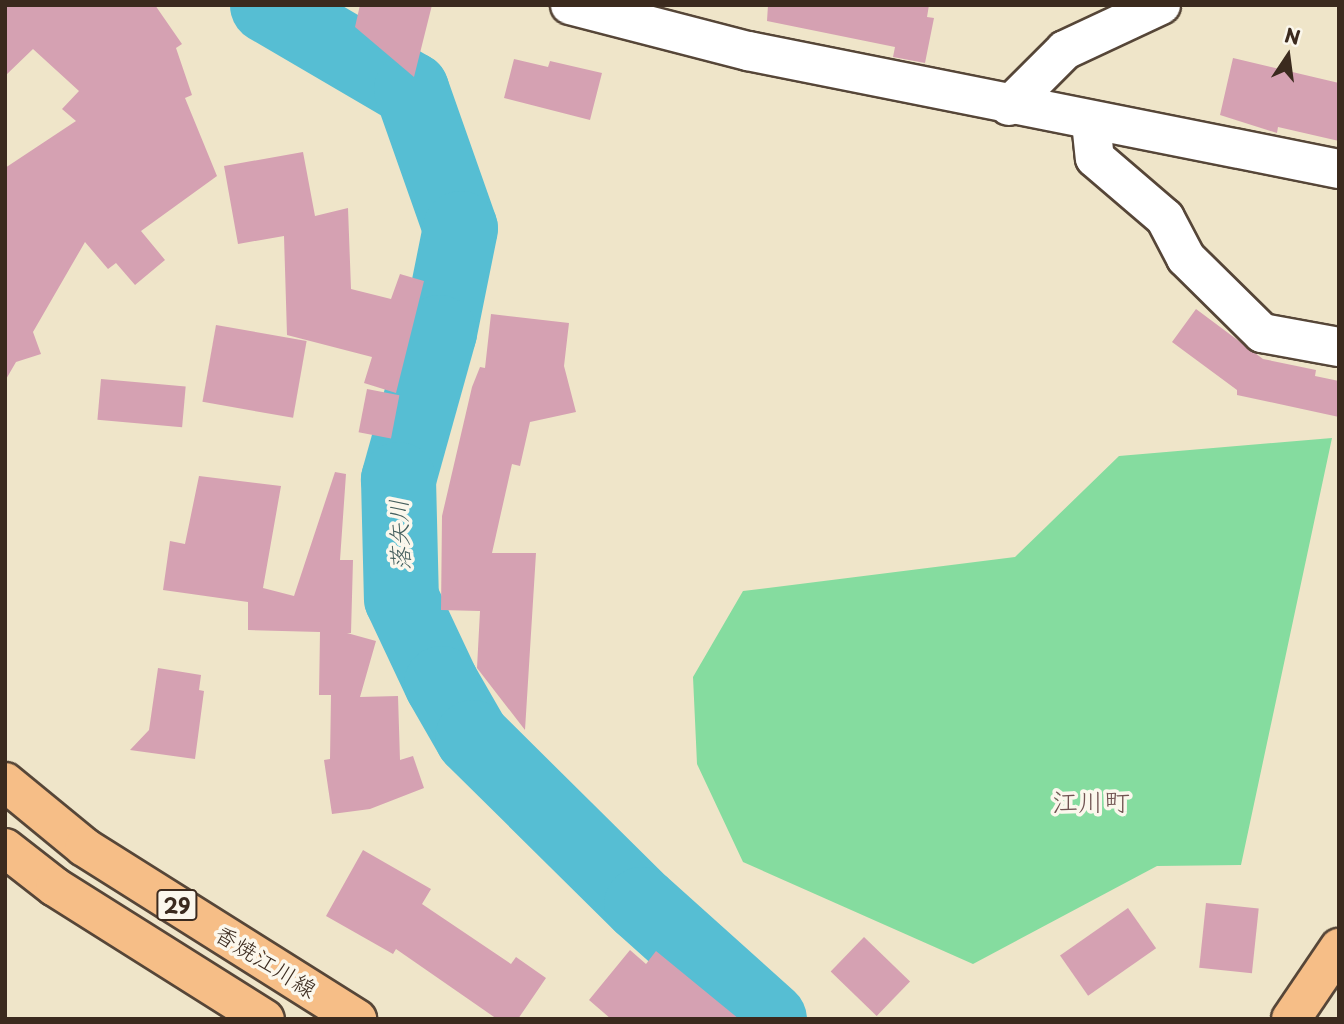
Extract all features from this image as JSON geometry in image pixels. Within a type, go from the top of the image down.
[{"type":"main road","name":"香焼江川線","points":[[5,782],[84,847],[357,1019]]},
{"type":"main road","name":"29","points":[[5,848],[55,887],[264,1019]]},
{"type":"main road","points":[[1291,1019],[1339,948]]},
{"type":"street","points":[[570,5],[748,51],[1009,106],[1339,169]]},
{"type":"street","points":[[1009,106],[1065,50],[1161,5]]},
{"type":"street","points":[[1091,122],[1094,158],[1165,218],[1186,258],[1262,332],[1339,347]]},
{"type":"green space","points":[[1332,438],[1241,865],[1157,866],[973,964],[743,862],[697,764],[693,677],[743,591],[1015,557],[1119,456]]},
{"type":"building","points":[[5,5],[155,5],[182,44],[176,48],[192,95],[185,98],[217,176],[141,231],[165,260],[135,285],[116,263],[108,269],[85,242],[33,332],[41,354],[16,362],[5,381],[5,168],[76,121],[62,109],[79,91],[33,49],[5,76]]},
{"type":"building","points":[[360,5],[432,5],[414,77],[355,27]]},
{"type":"building","points":[[768,5],[929,5],[927,17],[934,18],[925,63],[893,57],[895,47],[767,21]]},
{"type":"building","points":[[1233,58],[1339,83],[1339,141],[1278,127],[1277,133],[1220,115]]},
{"type":"building","points":[[514,59],[548,67],[550,61],[602,73],[590,120],[504,98]]},
{"type":"building","points":[[303,152],[315,216],[348,208],[351,289],[391,299],[400,274],[424,281],[396,393],[364,383],[372,357],[287,335],[284,236],[238,244],[224,166]]},
{"type":"building","points":[[1196,309],[1263,359],[1316,370],[1315,376],[1339,381],[1339,417],[1237,395],[1237,390],[1172,342]]},
{"type":"building","points":[[491,314],[569,323],[564,366],[576,412],[530,422],[520,466],[512,464],[492,553],[536,553],[525,730],[477,668],[480,611],[441,610],[442,516],[472,387],[480,367],[485,368]]},
{"type":"building","points":[[216,325],[307,341],[293,418],[202,402]]},
{"type":"building","points":[[101,379],[186,386],[182,427],[97,420]]},
{"type":"building","points":[[367,389],[399,395],[391,438],[359,432]]},
{"type":"building","points":[[335,472],[346,474],[340,560],[353,560],[351,633],[347,633],[376,641],[360,697],[398,696],[400,760],[413,756],[424,788],[370,809],[332,814],[324,760],[330,759],[331,695],[319,695],[320,632],[248,630],[248,602],[163,590],[170,541],[185,544],[199,476],[281,486],[263,588],[294,596]]},
{"type":"building","points":[[158,668],[201,675],[199,690],[204,691],[195,759],[130,750],[149,730]]},
{"type":"building","points":[[363,850],[431,889],[422,904],[511,964],[516,957],[546,978],[518,1019],[497,1019],[396,949],[393,954],[326,916]]},
{"type":"building","points":[[1206,903],[1259,909],[1252,973],[1199,968]]},
{"type":"building","points":[[1128,908],[1156,948],[1088,996],[1060,956]]},
{"type":"building","points":[[864,937],[910,981],[877,1016],[831,972]]},
{"type":"building","points":[[630,950],[646,964],[656,951],[739,1019],[611,1019],[589,1000]]},
{"type":"waterway","name":"落矢川","points":[[267,5],[411,89],[460,228],[439,332],[398,479],[401,598],[441,683],[472,737],[641,904],[769,1019]]},
{"type":"district","name":"江川町","points":[[1091,801]]}]
